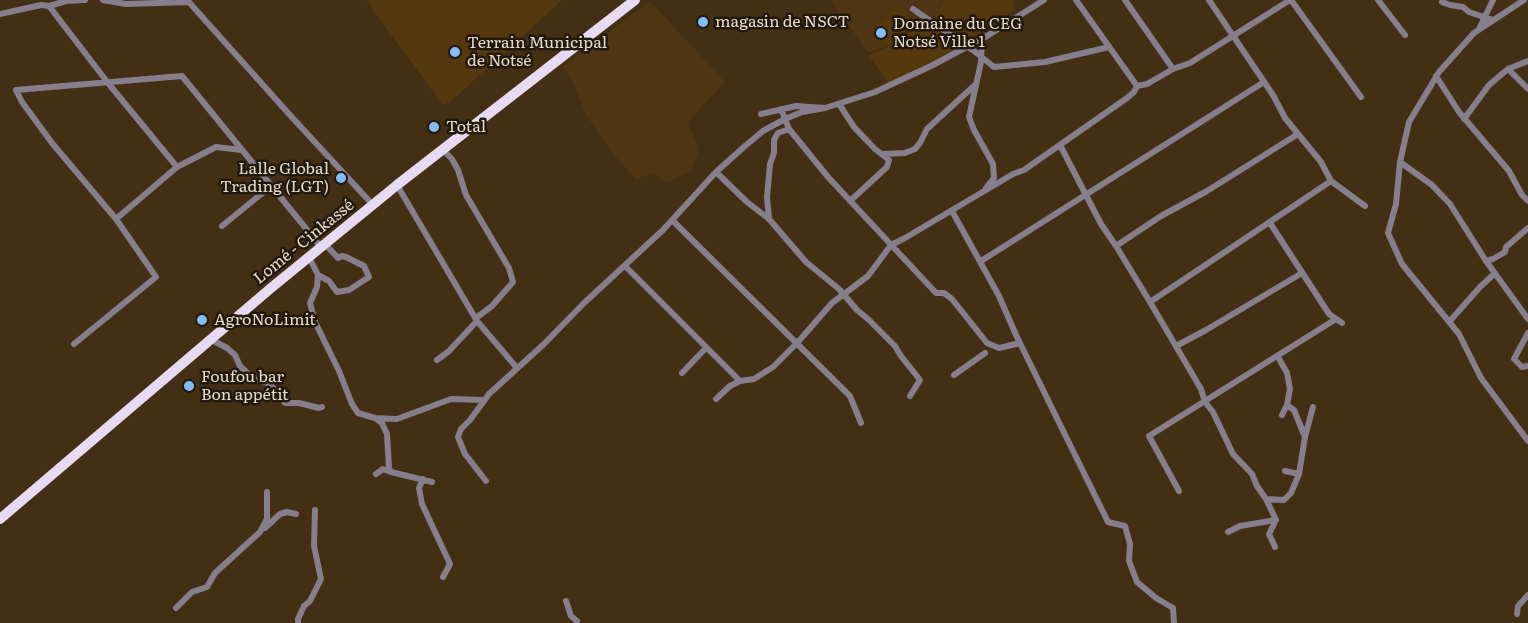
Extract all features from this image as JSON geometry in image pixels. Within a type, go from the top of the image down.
[{"type":"highway","name":"Lomé - Cinkassé","points":[[0,519],[210,339],[397,185],[635,0]]},
{"type":"street","points":[[0,14],[39,3],[49,6],[66,1],[85,0]]},
{"type":"street","points":[[103,0],[188,1],[288,114],[373,205]]},
{"type":"street","points":[[486,481],[465,454],[458,437],[461,429],[484,400],[625,266],[716,172],[763,131],[785,118],[839,104],[899,82],[982,38],[1044,0]]},
{"type":"street","points":[[1076,0],[1137,86]]},
{"type":"street","points":[[1125,0],[1173,69]]},
{"type":"street","points":[[1209,0],[1286,118],[1321,162],[1332,181],[1365,206]]},
{"type":"street","points":[[1137,86],[1147,84],[1173,69],[1190,63],[1290,0],[1361,98]]},
{"type":"street","points":[[1378,0],[1405,35]]},
{"type":"street","points":[[1493,0],[1477,31],[1436,76],[1409,122],[1400,162],[1396,204],[1388,233],[1402,264],[1458,334],[1481,378],[1528,441]]},
{"type":"street","points":[[1477,31],[1524,0]]},
{"type":"street","points":[[1442,2],[1463,6],[1469,12],[1493,20]]},
{"type":"street","points":[[49,6],[108,83],[177,166]]},
{"type":"street","points":[[913,9],[994,67],[1046,62],[1109,47]]},
{"type":"street","points":[[982,38],[981,57],[969,117],[995,171],[993,181],[985,191]]},
{"type":"street","points":[[1464,119],[1489,85],[1508,69],[1528,61]]},
{"type":"street","points":[[1508,69],[1528,89]]},
{"type":"street","points":[[74,344],[156,277],[116,219],[52,142],[22,102],[16,90],[182,76],[241,150],[323,246],[338,258],[346,257],[364,266],[369,277],[349,290],[337,292],[328,281],[318,275]]},
{"type":"street","points":[[1436,76],[1464,119],[1509,171],[1522,195],[1528,201]]},
{"type":"street","points":[[981,261],[1264,82]]},
{"type":"street","points":[[884,154],[905,153],[915,149],[927,129],[976,84]]},
{"type":"street","points":[[716,399],[730,386],[763,375],[798,342],[832,303],[868,276],[891,244],[1013,174],[1024,170],[1127,98],[1137,86]]},
{"type":"street","points":[[839,104],[854,127],[889,160],[887,167],[850,201]]},
{"type":"street","points":[[761,114],[796,106],[825,108]]},
{"type":"street","points":[[781,109],[789,129],[850,201],[936,293],[944,293],[952,299],[987,343],[999,348],[1020,343]]},
{"type":"street","points":[[769,219],[767,206],[769,173],[774,140],[778,133],[789,129]]},
{"type":"street","points":[[1116,246],[1161,216],[1208,191],[1298,134]]},
{"type":"street","points":[[1060,145],[1116,246],[1201,389],[1205,402],[1217,420],[1233,454],[1252,474],[1276,520]]},
{"type":"street","points":[[116,219],[177,166],[216,147],[241,150]]},
{"type":"street","points":[[437,360],[449,351],[513,282],[509,268],[466,195],[459,170],[442,150]]},
{"type":"street","points":[[1400,162],[1432,186],[1449,204],[1528,319]]},
{"type":"street","points":[[716,172],[747,202],[769,219],[790,245],[895,346],[920,380],[910,396]]},
{"type":"street","points":[[1150,302],[1332,181]]},
{"type":"street","points":[[397,185],[477,319],[517,368]]},
{"type":"street","points":[[222,226],[271,186]]},
{"type":"street","points":[[952,211],[981,261],[1108,522],[1125,526],[1130,544],[1129,561],[1137,582],[1156,598],[1173,608],[1174,623]]},
{"type":"street","points":[[672,219],[850,396],[861,423]]},
{"type":"street","points":[[1179,491],[1149,436],[1339,321],[1329,314],[1270,223]]},
{"type":"street","points":[[1486,261],[1505,252],[1506,247],[1528,228]]},
{"type":"street","points":[[309,257],[318,275],[317,287],[310,303],[315,322],[358,413],[375,418],[397,420],[451,399],[484,400]]},
{"type":"street","points":[[625,266],[740,381]]},
{"type":"street","points":[[1176,346],[1302,273]]},
{"type":"street","points":[[1449,322],[1480,286],[1495,273]]},
{"type":"street","points":[[1528,333],[1514,359],[1522,367],[1528,366]]},
{"type":"street","points":[[210,339],[235,355],[240,366],[254,380],[270,384],[285,403],[322,407]]},
{"type":"street","points":[[681,373],[706,348]]},
{"type":"street","points":[[954,375],[985,353]]},
{"type":"street","points":[[1278,357],[1287,373],[1290,389],[1287,405],[1282,415]]},
{"type":"street","points":[[1287,405],[1294,410],[1305,437]]},
{"type":"street","points":[[1266,499],[1284,500],[1291,493],[1299,474],[1313,407]]},
{"type":"street","points":[[375,418],[382,423],[387,434],[388,459],[392,472]]},
{"type":"street","points":[[376,474],[388,459]]},
{"type":"street","points":[[382,469],[432,482]]},
{"type":"street","points":[[1285,471],[1299,474]]},
{"type":"street","points":[[423,479],[419,488],[422,504],[450,564],[443,577]]},
{"type":"street","points":[[260,532],[267,519],[267,492]]},
{"type":"street","points":[[298,623],[304,606],[310,601],[321,579],[314,546],[315,510]]},
{"type":"street","points":[[176,608],[192,592],[207,587],[215,573],[280,514],[287,512],[296,514]]},
{"type":"street","points":[[1227,532],[1240,526],[1276,520]]},
{"type":"street","points":[[1275,547],[1269,534],[1276,520]]},
{"type":"street","points":[[1517,614],[1518,606],[1528,595]]},
{"type":"street","points":[[566,601],[571,616],[577,621]]},
{"type":"shaded area","name":"Terrain Municipal de Notsé","points":[[366,0],[562,0],[449,103],[442,104]]},
{"type":"shaded area","name":"Domaine du CEG Notsé Ville 1","points":[[831,0],[943,0],[936,13],[926,21],[889,45],[868,53]]},
{"type":"shaded area","points":[[944,0],[1012,0],[1014,10],[966,42],[937,23],[935,15]]},
{"type":"shaded area","points":[[650,1],[725,82],[688,122],[699,150],[691,170],[667,183],[651,173],[636,180],[611,151],[586,115],[573,82],[562,67]]},
{"type":"shaded area","points":[[898,4],[913,19],[890,45],[926,21],[959,47],[889,84],[869,55],[889,46],[873,31]]},
{"type":"place","name":"magasin de NSCT","points":[[703,22]]},
{"type":"place","name":"Domaine du CEG Notsé Ville 1","points":[[881,33]]},
{"type":"place","name":"Terrain Municipal de Notsé","points":[[455,52]]},
{"type":"place","name":"Total","points":[[434,127]]},
{"type":"place","name":"Lalle Global Trading (LGT)","points":[[341,178]]},
{"type":"place","name":"AgroNoLimit","points":[[202,320]]},
{"type":"place","name":"Foufou bar Bon appétit","points":[[189,386]]}]
